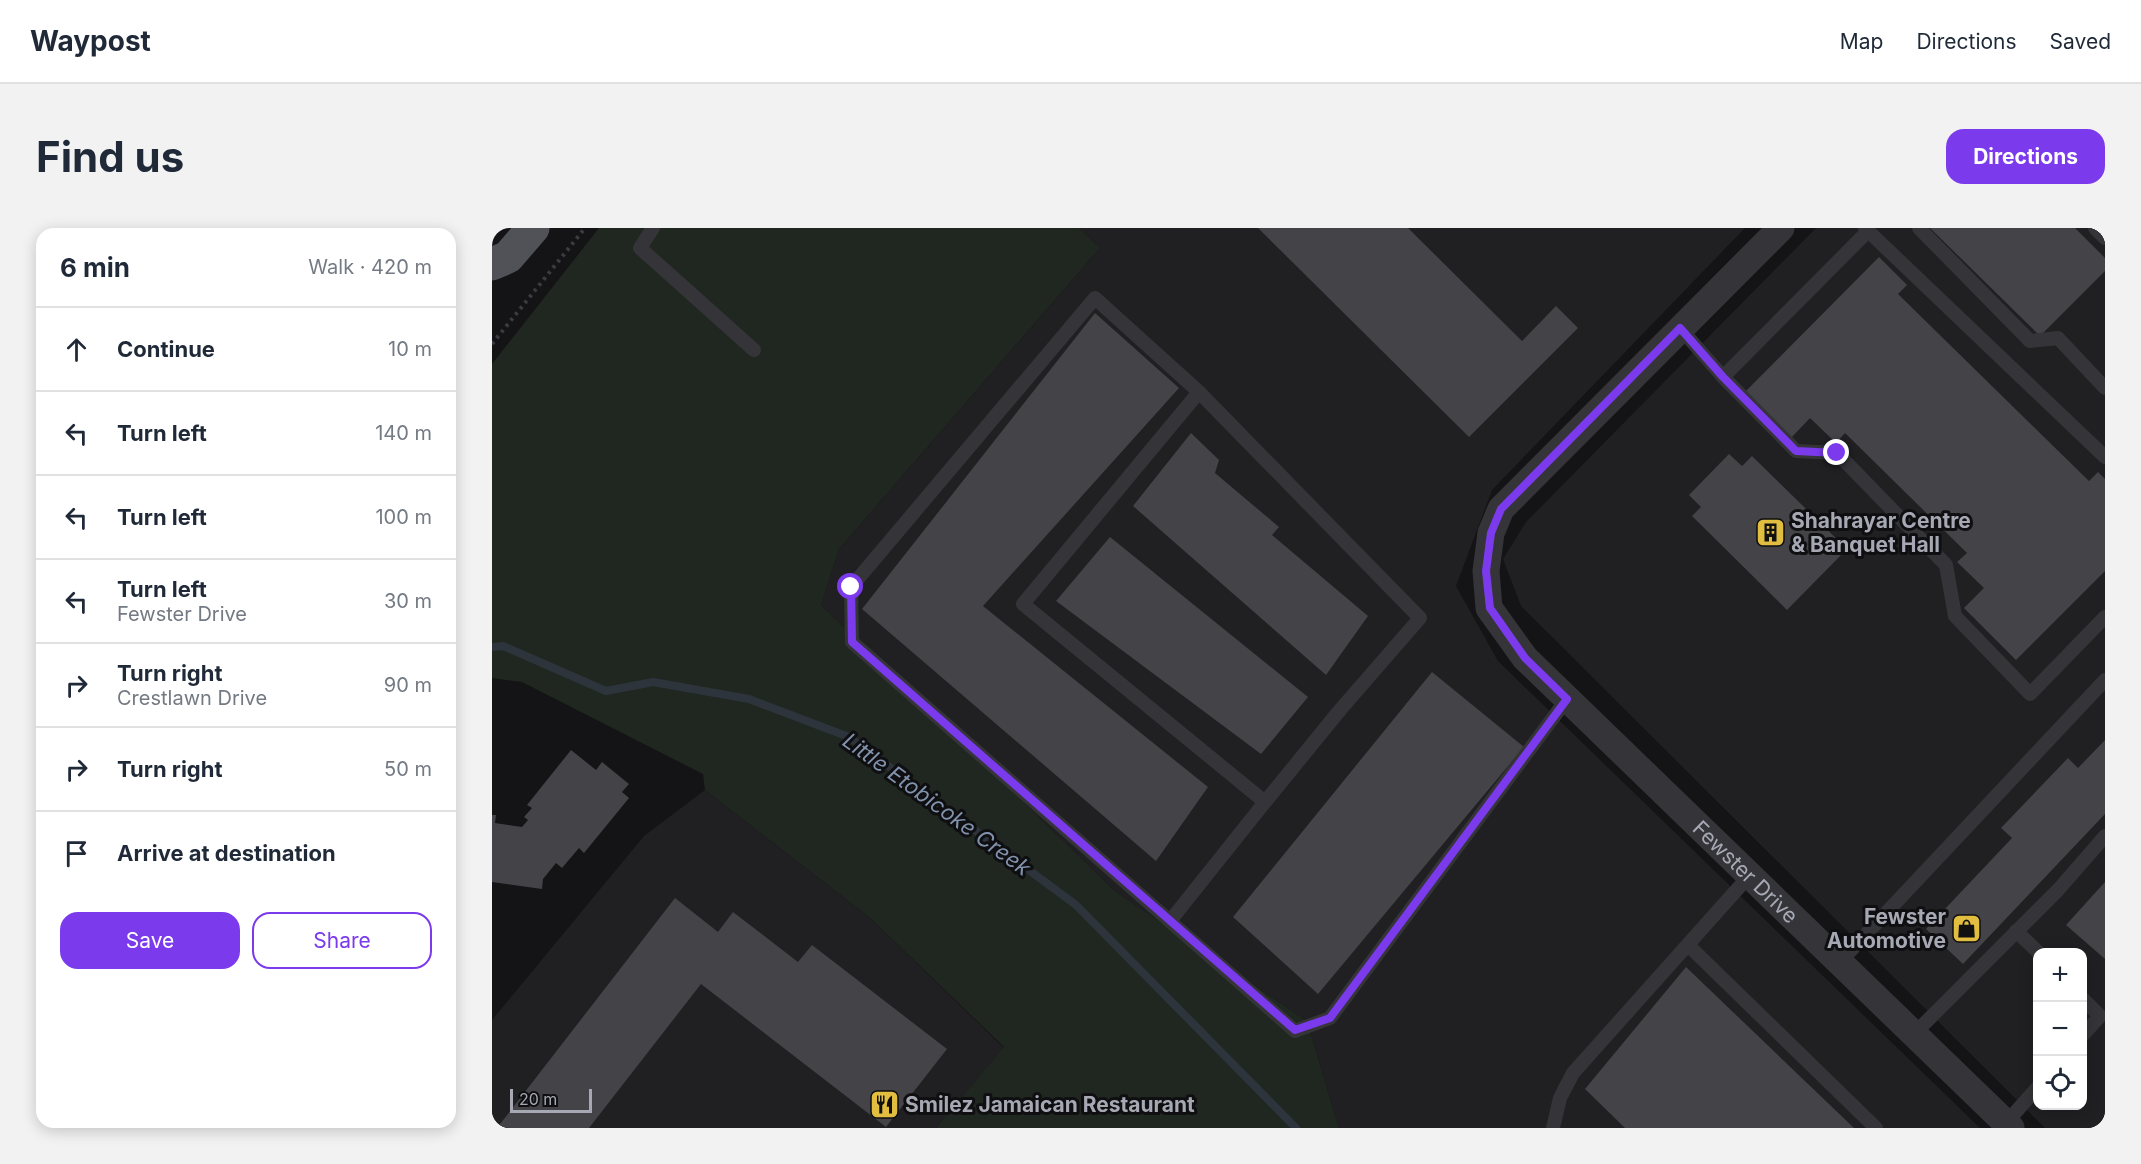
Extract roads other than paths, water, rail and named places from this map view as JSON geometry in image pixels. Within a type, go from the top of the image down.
[{"type":"main road","points":[[492,264],[508,257],[533,228]]},
{"type":"street","points":[[1680,328],[1781,228]]},
{"type":"street","name":"Fewster Drive","points":[[1680,328],[1501,509],[1491,533],[1486,571],[1490,608],[1525,658],[2009,1125]]},
{"type":"lane","points":[[654,228],[640,248],[754,350]]},
{"type":"lane","points":[[1919,228],[2030,341],[2058,338],[2105,388]]},
{"type":"lane","points":[[2095,228],[2105,238]]},
{"type":"lane","points":[[1723,377],[1866,229],[2105,457]]},
{"type":"lane","points":[[1170,921],[1340,710],[1420,618],[1199,392],[1095,298],[851,587],[852,642],[1170,921],[1295,1030],[1330,1018],[1567,699]]},
{"type":"lane","points":[[1680,328],[1723,377],[1796,451],[1837,453],[1946,565],[1955,616],[2030,694],[2105,617]]},
{"type":"lane","points":[[1199,392],[1023,603],[1265,802]]},
{"type":"lane","points":[[1840,962],[2105,680]]},
{"type":"lane","points":[[1914,1034],[2058,890],[2105,836]]},
{"type":"lane","points":[[1553,1128],[1560,1098],[1573,1074],[1750,875]]},
{"type":"lane","points":[[2016,931],[2034,948]]},
{"type":"lane","points":[[1688,945],[1876,1128]]},
{"type":"lane","points":[[2087,1002],[2102,1013],[2087,1030]]},
{"type":"lane","points":[[2009,1125],[2033,1092]]},
{"type":"waterway","name":"Little Etobicoke Creek","points":[[492,647],[503,646],[606,691],[653,682],[749,699],[849,737],[1076,905],[1296,1128]]},
{"type":"place","name":"Shahrayar Centre & Banquet Hall","points":[[1770,532]]},
{"type":"place","name":"Fewster Automotive","points":[[1967,928]]},
{"type":"place","name":"Smilez Jamaican Restaurant","points":[[884,1104]]}]
